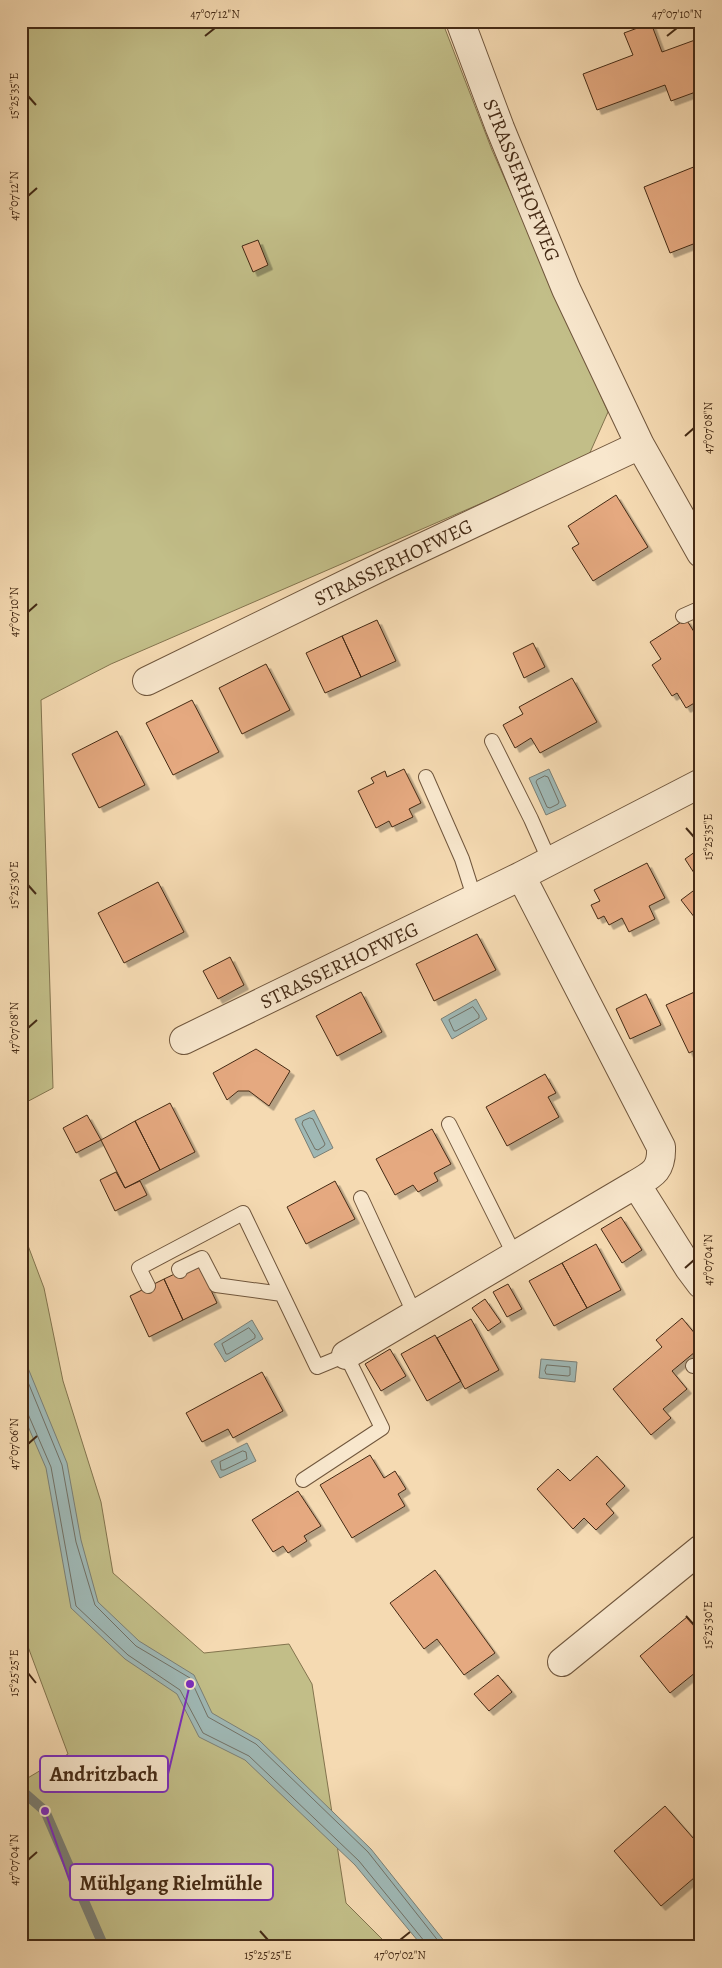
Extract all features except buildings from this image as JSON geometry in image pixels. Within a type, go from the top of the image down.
[{"type":"street","name":"STRASSERHOFWEG","points":[[460,21],[500,128],[566,289],[640,445],[701,553]]},
{"type":"street","name":"STRASSERHOFWEG","points":[[147,681],[389,563],[640,445]]},
{"type":"street","name":"STRASSERHOFWEG","points":[[184,1040],[475,900],[701,783]]},
{"type":"street","points":[[346,1355],[652,1175],[662,1161],[661,1147],[521,876]]},
{"type":"street","points":[[636,1184],[701,1284]]},
{"type":"street","points":[[562,1662],[701,1549]]},
{"type":"lane","points":[[684,616],[701,608]]},
{"type":"lane","points":[[492,741],[531,818],[550,862]]},
{"type":"lane","points":[[426,777],[462,859],[475,900]]},
{"type":"lane","points":[[449,1124],[515,1256]]},
{"type":"lane","points":[[361,1198],[415,1315]]},
{"type":"lane","points":[[148,1286],[138,1268],[243,1214],[316,1367],[346,1355],[382,1428],[303,1480]]},
{"type":"lane","points":[[180,1271],[179,1268],[202,1258],[216,1285],[282,1294]]},
{"type":"shaded area","points":[[21,21],[442,21],[492,150],[608,412],[588,457],[111,664],[41,700],[53,1088],[21,1105]]},
{"type":"shaded area","points":[[21,1227],[44,1288],[63,1381],[101,1502],[113,1573],[204,1653],[289,1644],[312,1684],[346,1903],[390,1947],[30,1947],[21,1927],[21,1782],[68,1754],[21,1628]]},
{"type":"water","points":[[549,769],[566,806],[546,815],[529,778]]},
{"type":"water","points":[[476,999],[487,1019],[452,1039],[441,1019]]},
{"type":"water","points":[[314,1110],[333,1148],[314,1158],[295,1119]]},
{"type":"water","points":[[252,1320],[263,1339],[225,1362],[214,1344]]},
{"type":"water","points":[[21,1351],[67,1463],[81,1540],[98,1602],[139,1641],[194,1675],[212,1713],[259,1740],[371,1849],[449,1947],[423,1947],[355,1865],[245,1760],[199,1737],[177,1694],[125,1659],[71,1608],[46,1468],[21,1410]]},
{"type":"water","points":[[541,1359],[577,1362],[575,1382],[539,1378]]},
{"type":"water","points":[[247,1443],[256,1461],[220,1478],[211,1461]]},
{"type":"waterway","points":[[21,1790],[45,1811],[104,1947]]},
{"type":"place","name":"Andritzbach","points":[[190,1684]]},
{"type":"place","name":"Mühlgang Rielmühle","points":[[45,1811]]}]
